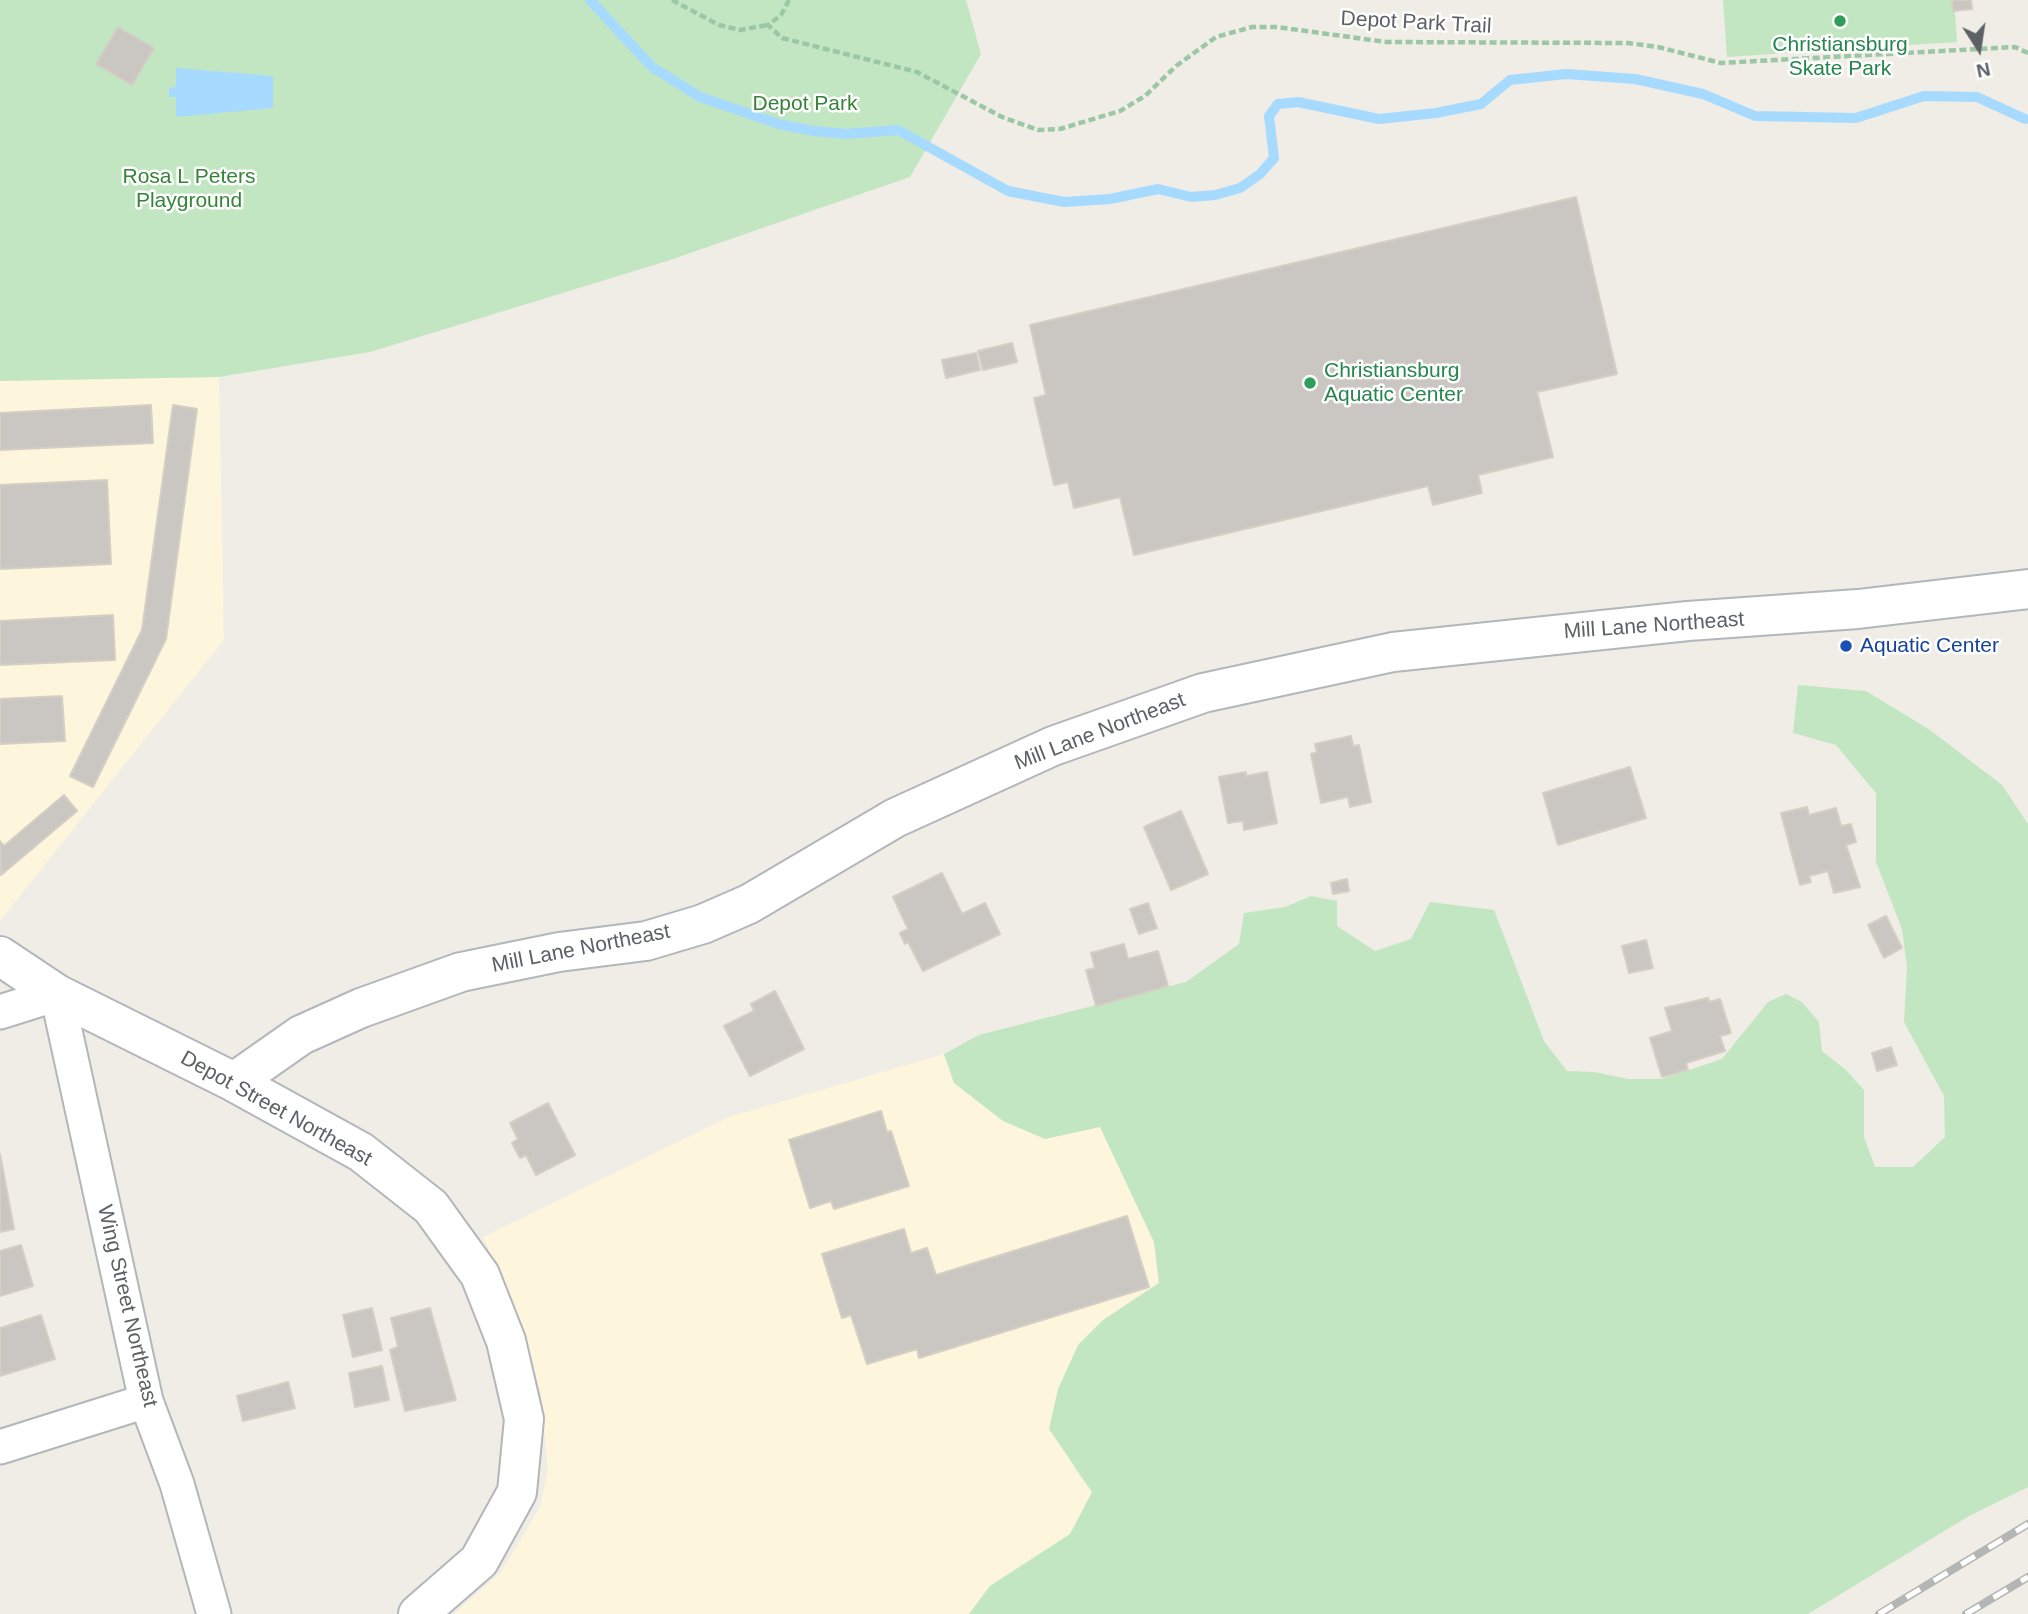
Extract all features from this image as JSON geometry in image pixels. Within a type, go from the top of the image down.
[{"type":"street","name":"Mill Lane Northeast","points":[[234,1082],[301,1035],[361,1008],[461,972],[559,952],[646,940],[703,924],[749,904],[894,818],[1053,746],[1203,693],[1393,652],[1688,621],[1846,610],[2028,589]]},
{"type":"street","name":"Depot Street Northeast","points":[[0,956],[57,994],[234,1082],[361,1152],[431,1207],[480,1275],[506,1341],[524,1419],[517,1492],[479,1561],[418,1614]]},
{"type":"street","points":[[0,1012],[57,994]]},
{"type":"street","name":"Wing Street Northeast","points":[[57,994],[146,1401],[177,1484],[214,1614]]},
{"type":"street","points":[[0,1447],[146,1401]]},
{"type":"path","points":[[672,0],[719,25],[740,30],[768,24],[780,15],[789,0]]},
{"type":"path","name":"Depot Park Trail","points":[[768,24],[782,38],[808,47],[917,72],[1002,117],[1038,130],[1060,129],[1120,111],[1145,96],[1176,66],[1216,37],[1252,27],[1277,27],[1399,42],[1628,43],[1658,47],[1721,63],[2015,47],[2028,52]]},
{"type":"shaded area","points":[[219,377],[224,640],[0,921],[0,381]]},
{"type":"shaded area","points":[[944,1054],[954,1083],[1003,1121],[1045,1139],[1100,1127],[1154,1242],[1159,1283],[1103,1320],[1073,1467],[1092,1492],[1070,1535],[990,1586],[969,1614],[454,1614],[501,1572],[540,1507],[548,1470],[541,1393],[521,1323],[483,1237],[729,1117]]},
{"type":"green space","name":"Rosa L Peters Playground","points":[[0,0],[966,0],[981,54],[910,177],[667,261],[370,352],[219,377],[0,381]]},
{"type":"green space","name":"Christiansburg Skate Park","points":[[1723,0],[1954,0],[1957,42],[1727,57]]},
{"type":"green space","points":[[1798,685],[1866,691],[1930,730],[2002,785],[2028,824],[2028,1487],[1969,1516],[1808,1614],[969,1614],[990,1586],[1070,1534],[1092,1492],[1049,1429],[1058,1389],[1078,1345],[1103,1320],[1159,1283],[1154,1242],[1100,1127],[1045,1139],[1003,1121],[954,1083],[944,1054],[979,1035],[1186,982],[1239,944],[1244,913],[1285,907],[1311,896],[1337,901],[1337,926],[1375,951],[1411,939],[1430,902],[1494,910],[1544,1041],[1567,1071],[1594,1072],[1628,1079],[1662,1079],[1722,1059],[1768,1002],[1786,994],[1802,1002],[1819,1022],[1822,1051],[1846,1070],[1864,1090],[1864,1137],[1875,1167],[1913,1167],[1945,1137],[1944,1096],[1904,1022],[1907,967],[1902,929],[1876,862],[1876,793],[1836,745],[1793,733]]},
{"type":"water","points":[[176,68],[273,76],[273,108],[176,117],[176,97],[169,97],[169,88],[176,87]]},
{"type":"building","points":[[1952,0],[1971,0],[1972,9],[1953,11]]},
{"type":"building","points":[[118,27],[154,48],[132,85],[96,64]]},
{"type":"building","name":"Christiansburg Aquatic Center","points":[[1576,197],[1617,374],[1537,392],[1553,457],[1478,475],[1482,493],[1433,505],[1428,486],[1134,555],[1120,497],[1074,508],[1068,482],[1054,485],[1034,398],[1046,395],[1030,325]]},
{"type":"building","points":[[1012,343],[1017,362],[983,370],[978,351]]},
{"type":"building","points":[[976,353],[980,370],[946,378],[942,360]]},
{"type":"building","points":[[151,405],[153,443],[0,450],[0,413]]},
{"type":"building","points":[[173,405],[197,409],[166,639],[93,787],[70,776],[142,630]]},
{"type":"building","points":[[107,480],[111,564],[0,569],[0,485]]},
{"type":"building","points":[[113,615],[115,660],[0,665],[0,621]]},
{"type":"building","points":[[62,696],[65,741],[0,744],[0,699]]},
{"type":"building","points":[[1351,736],[1353,746],[1359,745],[1371,802],[1350,807],[1348,797],[1321,803],[1311,754],[1317,752],[1315,744]]},
{"type":"building","points":[[1630,767],[1646,818],[1558,845],[1543,793]]},
{"type":"building","points":[[1246,772],[1246,776],[1267,772],[1277,823],[1244,830],[1243,821],[1228,823],[1219,777]]},
{"type":"building","points":[[64,795],[77,811],[1,875],[0,841],[4,846]]},
{"type":"building","points":[[1807,807],[1809,815],[1836,808],[1841,826],[1851,824],[1856,842],[1846,845],[1860,887],[1834,893],[1828,871],[1809,876],[1811,882],[1800,885],[1781,813]]},
{"type":"building","points":[[1181,811],[1208,874],[1171,890],[1144,827]]},
{"type":"building","points":[[942,873],[962,914],[985,903],[1000,934],[923,971],[908,942],[905,944],[900,933],[908,929],[893,897]]},
{"type":"building","points":[[1347,879],[1349,891],[1333,894],[1331,883]]},
{"type":"building","points":[[1148,903],[1157,928],[1139,934],[1130,909]]},
{"type":"building","points":[[1886,916],[1902,948],[1884,958],[1868,925]]},
{"type":"building","points":[[1646,940],[1653,968],[1629,973],[1622,946]]},
{"type":"building","points":[[1124,944],[1128,959],[1158,951],[1168,986],[1096,1006],[1086,970],[1095,968],[1091,953]]},
{"type":"building","points":[[775,991],[804,1049],[750,1076],[724,1026],[754,1011],[751,1004]]},
{"type":"building","points":[[1708,998],[1709,1002],[1720,999],[1731,1033],[1720,1036],[1725,1051],[1686,1063],[1688,1070],[1662,1077],[1650,1038],[1672,1031],[1665,1008]]},
{"type":"building","points":[[1891,1047],[1897,1065],[1877,1071],[1872,1053]]},
{"type":"building","points":[[548,1103],[575,1155],[536,1175],[526,1155],[520,1158],[512,1143],[518,1139],[510,1123]]},
{"type":"building","points":[[881,1111],[887,1132],[891,1131],[909,1186],[834,1209],[831,1201],[810,1208],[789,1140]]},
{"type":"building","points":[[0,1154],[14,1229],[0,1232]]},
{"type":"building","points":[[1127,1216],[1149,1287],[919,1358],[917,1349],[867,1364],[851,1315],[842,1318],[822,1254],[904,1229],[911,1253],[927,1248],[936,1275]]},
{"type":"building","points":[[21,1245],[33,1286],[0,1296],[0,1251]]},
{"type":"building","points":[[372,1308],[382,1350],[353,1357],[343,1315]]},
{"type":"building","points":[[430,1308],[456,1400],[405,1411],[390,1350],[398,1347],[391,1318]]},
{"type":"building","points":[[41,1315],[55,1359],[0,1376],[0,1328]]},
{"type":"building","points":[[382,1366],[389,1400],[355,1407],[349,1373]]},
{"type":"building","points":[[288,1382],[295,1408],[243,1421],[237,1396]]},
{"type":"waterway","points":[[590,0],[652,67],[700,97],[779,124],[813,131],[846,134],[898,130],[1008,191],[1064,202],[1110,199],[1158,189],[1191,197],[1215,195],[1240,188],[1260,174],[1274,158],[1269,116],[1278,104],[1298,102],[1379,119],[1436,113],[1481,104],[1510,80],[1566,74],[1635,79],[1703,94],[1755,116],[1856,118],[1924,96],[1977,97],[2025,119]]},
{"type":"railway","points":[[1879,1614],[2028,1524]]},
{"type":"railway","points":[[1966,1614],[2028,1577]]},
{"type":"place","name":"Christiansburg Skate Park","points":[[1840,21]]},
{"type":"place","name":"Christiansburg Aquatic Center","points":[[1310,383]]},
{"type":"place","name":"Aquatic Center","points":[[1846,646]]},
{"type":"park label","name":"Depot Park","points":[[805,104]]}]
